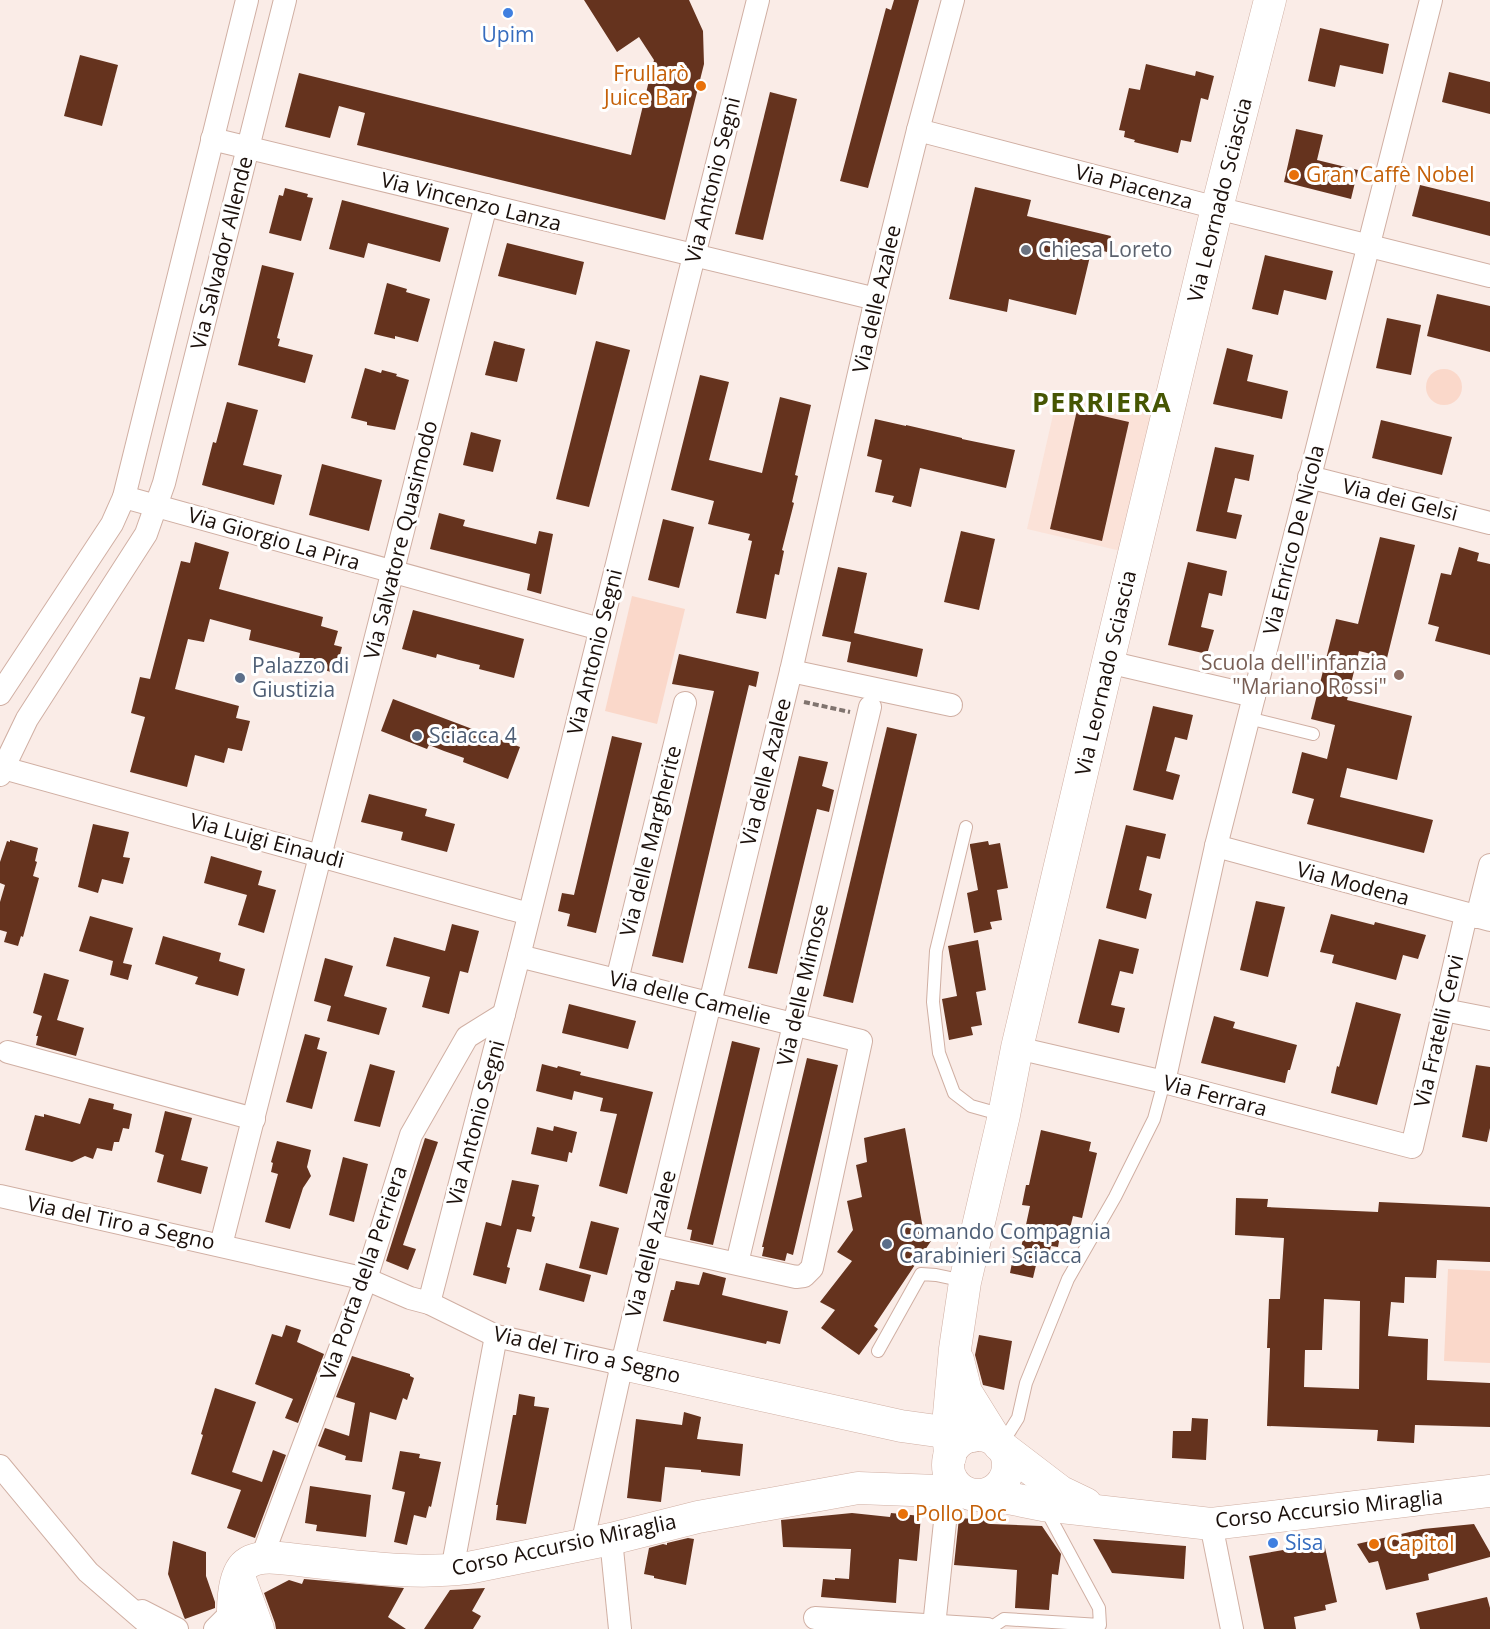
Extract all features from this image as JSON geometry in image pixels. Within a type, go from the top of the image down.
[{"type":"street","name":"Via Salvador Allende","points":[[0,694],[112,524],[124,497],[247,0]]},
{"type":"street","name":"Via Salvador Allende","points":[[1,770],[27,719],[146,534],[157,506],[285,0]]},
{"type":"street","name":"Via Antonio Segni","points":[[429,1303],[530,914],[758,0]]},
{"type":"street","name":"Via delle Azalee","points":[[620,1629],[597,1542],[622,1364],[791,671],[876,299],[953,0]]},
{"type":"street","name":"Via Leornado Sciascia","points":[[970,1462],[955,1349],[965,1282],[1004,1115],[1017,1048],[1108,662],[1217,208],[1270,0]]},
{"type":"street","name":"Via Enrico De Nicola","points":[[1164,1082],[1216,846],[1431,0]]},
{"type":"street","name":"Via Piacenza","points":[[918,130],[1490,276]]},
{"type":"street","name":"Via Vincenzo Lanza","points":[[212,139],[876,299]]},
{"type":"street","name":"Via Salvatore Quasimodo","points":[[221,1245],[486,205]]},
{"type":"street","name":"Via dei Gelsi","points":[[1310,477],[1490,523]]},
{"type":"street","points":[[124,497],[157,506]]},
{"type":"street","name":"Via Giorgio La Pira","points":[[157,506],[600,629]]},
{"type":"street","points":[[1108,662],[1254,696]]},
{"type":"street","points":[[791,671],[951,705]]},
{"type":"street","name":"Via delle Margherite","points":[[617,980],[685,703]]},
{"type":"street","name":"Via delle Mimose","points":[[737,1263],[869,711]]},
{"type":"street","name":"Via Luigi Einaudi","points":[[1,770],[530,914]]},
{"type":"street","name":"Via Modena","points":[[1216,846],[1477,918]]},
{"type":"street","name":"Via Fratelli Cervi","points":[[1412,1148],[1444,1010],[1477,918],[1490,865]]},
{"type":"street","name":"Via delle Camelie","points":[[519,956],[861,1041],[812,1268],[804,1276],[796,1277],[737,1263]]},
{"type":"street","points":[[1444,1010],[1490,1019]]},
{"type":"street","name":"Via Porta della Perriera","points":[[250,1566],[366,1279],[411,1135],[466,1037],[504,1014]]},
{"type":"street","name":"Via Ferrara","points":[[1017,1048],[1164,1082],[1412,1148]]},
{"type":"street","points":[[8,1052],[254,1119]]},
{"type":"street","name":"Via del Tiro a Segno","points":[[0,1196],[366,1279],[410,1298],[429,1303],[496,1336],[901,1426],[970,1462]]},
{"type":"street","points":[[651,1245],[737,1263]]},
{"type":"street","points":[[460,1569],[496,1336]]},
{"type":"street","points":[[934,1626],[970,1462],[966,1392],[955,1349]]},
{"type":"street","points":[[970,1462],[1061,1492],[1097,1510]]},
{"type":"street","name":"Corso Accursio Miraglia","points":[[250,1566],[279,1558],[418,1571],[460,1569],[597,1542],[698,1517],[858,1488],[970,1462],[1043,1505],[1211,1524],[1490,1491]]},
{"type":"street","points":[[0,1466],[88,1572],[154,1629]]},
{"type":"street","points":[[1211,1524],[1232,1629]]},
{"type":"street","points":[[227,1623],[250,1566]]},
{"type":"street","points":[[250,1566],[258,1629]]},
{"type":"street","points":[[120,1600],[177,1629]]},
{"type":"street","points":[[815,1618],[988,1629]]},
{"type":"lane","points":[[1248,718],[1313,734]]},
{"type":"lane","points":[[966,827],[936,951],[933,1002],[939,1053],[954,1094],[971,1106],[1004,1115]]},
{"type":"lane","points":[[970,1462],[1018,1418],[1026,1383],[1068,1279],[1115,1197],[1154,1119],[1164,1082]]},
{"type":"lane","points":[[878,1351],[921,1274],[965,1282]]},
{"type":"lane","points":[[988,1629],[1004,1619],[1100,1625],[1099,1608],[1043,1505]]},
{"type":"path","points":[[784,697],[869,711]]},
{"type":"shaded area","points":[[1444,369],[1457,374],[1462,387],[1457,400],[1444,405],[1431,400],[1426,387],[1431,374]]},
{"type":"shaded area","points":[[1058,393],[1152,414],[1121,551],[1027,529]]},
{"type":"shaded area","points":[[632,596],[685,609],[657,724],[605,711]]},
{"type":"shaded area","points":[[1448,1269],[1490,1271],[1490,1363],[1444,1361]]},
{"type":"building","points":[[584,0],[689,0],[703,31],[704,64],[665,220],[357,145],[365,113],[339,106],[330,138],[285,127],[299,73],[631,155],[654,60],[639,37],[617,52]]},
{"type":"building","points":[[894,0],[919,0],[868,188],[840,181],[886,8],[891,10]]},
{"type":"building","points":[[1320,28],[1389,44],[1383,74],[1340,65],[1335,87],[1308,81]]},
{"type":"building","points":[[80,55],[118,65],[102,126],[64,116]]},
{"type":"building","points":[[1146,64],[1195,76],[1196,71],[1214,76],[1208,100],[1201,98],[1191,142],[1181,140],[1178,153],[1134,142],[1135,140],[1124,137],[1125,131],[1119,130],[1129,88],[1140,90]]},
{"type":"building","points":[[1449,72],[1490,82],[1490,114],[1442,102]]},
{"type":"building","points":[[770,92],[797,99],[763,240],[735,234]]},
{"type":"building","points":[[1296,129],[1323,135],[1317,160],[1358,170],[1351,199],[1284,182]]},
{"type":"building","points":[[1420,185],[1490,202],[1490,236],[1412,216]]},
{"type":"building","name":"Chiesa Loreto","points":[[975,187],[1031,200],[1027,216],[1111,236],[1107,252],[1092,248],[1076,315],[1009,299],[1007,312],[949,299]]},
{"type":"building","points":[[285,188],[308,194],[307,197],[313,198],[301,241],[269,233],[279,195],[283,196]]},
{"type":"building","points":[[342,200],[449,228],[440,262],[368,243],[364,258],[329,249]]},
{"type":"building","points":[[507,243],[584,262],[576,295],[498,276]]},
{"type":"building","points":[[1265,255],[1333,271],[1326,300],[1284,290],[1278,315],[1252,309]]},
{"type":"building","points":[[262,265],[294,273],[277,338],[280,339],[278,346],[313,355],[305,383],[238,365]]},
{"type":"building","points":[[387,283],[407,289],[406,292],[430,299],[418,342],[374,334]]},
{"type":"building","points":[[1437,294],[1490,306],[1490,352],[1427,336]]},
{"type":"building","points":[[1387,318],[1421,325],[1411,375],[1376,368]]},
{"type":"building","points":[[494,341],[525,349],[517,382],[485,375]]},
{"type":"building","points":[[596,341],[630,350],[589,507],[556,499]]},
{"type":"building","points":[[1227,348],[1253,355],[1247,381],[1288,391],[1282,419],[1213,404]]},
{"type":"building","points":[[365,368],[381,373],[382,370],[397,374],[396,376],[409,380],[395,430],[367,425],[367,422],[351,418]]},
{"type":"building","points":[[700,375],[729,382],[709,460],[762,473],[780,397],[811,405],[795,475],[798,476],[792,502],[794,503],[782,550],[784,551],[779,575],[775,574],[766,619],[736,613],[752,541],[748,540],[750,534],[708,524],[714,501],[671,490]]},
{"type":"building","points":[[227,402],[258,410],[243,465],[282,475],[274,505],[202,485],[213,442],[216,443]]},
{"type":"building","points":[[1077,410],[1129,422],[1102,541],[1050,529]]},
{"type":"building","points":[[875,419],[1015,450],[1006,488],[920,468],[911,507],[892,502],[894,496],[875,492],[882,460],[867,456]]},
{"type":"building","points":[[1381,420],[1452,437],[1442,475],[1372,458]]},
{"type":"building","points":[[471,432],[501,440],[493,472],[463,465]]},
{"type":"building","points":[[1215,447],[1254,455],[1249,481],[1235,478],[1227,512],[1242,515],[1236,539],[1196,531]]},
{"type":"building","points":[[322,464],[382,480],[369,531],[309,515]]},
{"type":"building","points":[[439,513],[465,520],[463,526],[536,544],[539,531],[553,534],[541,594],[527,590],[530,574],[430,549]]},
{"type":"building","points":[[663,519],[694,527],[679,588],[648,580]]},
{"type":"building","points":[[961,531],[995,539],[979,610],[944,602]]},
{"type":"building","points":[[1380,537],[1415,545],[1387,658],[1359,651],[1347,700],[1412,716],[1397,780],[1347,768],[1340,797],[1433,820],[1424,853],[1307,824],[1314,799],[1292,793],[1302,752],[1327,759],[1335,725],[1311,719],[1336,619],[1358,624]]},
{"type":"building","points":[[195,542],[229,552],[219,589],[323,617],[321,626],[338,631],[334,645],[342,647],[335,673],[298,663],[300,653],[249,640],[251,630],[210,619],[204,642],[188,639],[175,689],[239,706],[236,718],[250,721],[242,751],[228,748],[224,763],[195,755],[187,787],[130,772],[145,717],[131,713],[140,677],[150,679],[181,561],[190,563]]},
{"type":"building","points":[[1459,547],[1479,553],[1477,561],[1490,564],[1490,655],[1435,641],[1439,627],[1428,624],[1441,573],[1451,575]]},
{"type":"building","points":[[1188,562],[1227,571],[1222,596],[1209,593],[1201,627],[1214,630],[1207,654],[1168,645]]},
{"type":"building","points":[[838,567],[867,573],[854,633],[923,649],[917,677],[847,662],[851,642],[822,636]]},
{"type":"building","points":[[413,610],[524,639],[514,678],[479,669],[480,665],[437,654],[436,658],[402,649]]},
{"type":"building","points":[[679,654],[759,672],[756,687],[749,685],[683,963],[652,956],[714,691],[672,684]]},
{"type":"building","points":[[393,699],[520,747],[508,779],[463,762],[464,758],[429,745],[427,749],[381,731]]},
{"type":"building","points":[[1153,706],[1193,715],[1187,740],[1175,737],[1166,771],[1180,775],[1173,800],[1133,790]]},
{"type":"building","points":[[887,727],[917,734],[853,1003],[823,996]]},
{"type":"building","points":[[612,736],[642,743],[596,933],[567,926],[570,914],[558,911],[562,893],[574,895]]},
{"type":"building","points":[[799,756],[828,762],[822,786],[834,790],[829,812],[817,809],[777,974],[748,968]]},
{"type":"building","points":[[369,794],[427,809],[425,816],[455,824],[447,852],[401,840],[403,832],[361,822]]},
{"type":"building","points":[[93,824],[129,832],[123,857],[130,858],[123,884],[102,879],[98,893],[78,887]]},
{"type":"building","points":[[1126,825],[1166,834],[1160,859],[1147,856],[1139,890],[1152,894],[1146,919],[1106,908]]},
{"type":"building","points":[[10,840],[38,848],[33,876],[39,878],[23,937],[21,936],[18,946],[4,942],[7,932],[0,930],[0,902],[5,885],[0,883],[0,862],[7,841],[10,842]]},
{"type":"building","points":[[988,841],[989,845],[1000,843],[1008,888],[997,890],[1002,920],[990,922],[992,929],[974,933],[967,893],[978,890],[970,844]]},
{"type":"building","points":[[211,856],[262,871],[258,885],[276,890],[264,933],[238,925],[247,895],[204,883]]},
{"type":"building","points":[[1256,901],[1285,907],[1268,977],[1240,970]]},
{"type":"building","points":[[1331,914],[1426,935],[1418,959],[1403,955],[1396,980],[1332,963],[1334,955],[1320,952]]},
{"type":"building","points":[[90,916],[133,928],[123,963],[132,965],[128,980],[110,975],[113,961],[79,951]]},
{"type":"building","points":[[452,924],[479,931],[468,973],[460,971],[449,1014],[422,1007],[430,977],[386,966],[394,937],[445,951]]},
{"type":"building","points":[[163,936],[221,953],[219,961],[245,969],[238,996],[195,984],[198,977],[155,964]]},
{"type":"building","points":[[1099,939],[1139,949],[1133,974],[1120,971],[1111,1005],[1125,1008],[1119,1033],[1078,1023]]},
{"type":"building","points":[[978,940],[986,990],[976,992],[982,1025],[971,1027],[973,1035],[949,1040],[942,999],[957,996],[948,946]]},
{"type":"building","points":[[325,958],[353,966],[344,996],[387,1008],[379,1035],[327,1021],[331,1006],[314,1001]]},
{"type":"building","points":[[44,973],[69,980],[57,1020],[84,1028],[76,1056],[36,1045],[38,1036],[36,1036],[42,1016],[33,1013]]},
{"type":"building","points":[[1356,1002],[1401,1014],[1377,1105],[1331,1093]]},
{"type":"building","points":[[569,1004],[636,1021],[628,1049],[562,1033]]},
{"type":"building","points":[[1214,1016],[1235,1022],[1233,1028],[1297,1045],[1285,1083],[1201,1063]]},
{"type":"building","points":[[305,1034],[320,1038],[317,1049],[327,1052],[312,1109],[286,1102]]},
{"type":"building","points":[[732,1041],[760,1048],[713,1245],[690,1240],[692,1230],[687,1229]]},
{"type":"building","points":[[807,1058],[838,1065],[793,1255],[787,1253],[785,1261],[762,1256],[764,1247],[762,1247]]},
{"type":"building","points":[[370,1064],[395,1071],[380,1127],[354,1121]]},
{"type":"building","points":[[542,1064],[557,1068],[558,1066],[581,1072],[580,1075],[653,1092],[627,1194],[599,1186],[617,1114],[600,1111],[603,1098],[574,1091],[572,1100],[536,1091]]},
{"type":"building","points":[[1476,1065],[1490,1067],[1490,1128],[1487,1142],[1462,1137]]},
{"type":"building","points":[[89,1098],[114,1104],[113,1109],[132,1114],[129,1129],[123,1128],[119,1142],[114,1142],[112,1151],[97,1148],[93,1159],[85,1156],[72,1162],[25,1150],[35,1115],[44,1117],[44,1114],[80,1124]]},
{"type":"building","points":[[165,1111],[192,1118],[181,1160],[208,1167],[201,1194],[157,1182],[164,1155],[155,1152]]},
{"type":"building","points":[[554,1126],[577,1132],[572,1153],[569,1152],[567,1162],[531,1154],[537,1127],[553,1131]]},
{"type":"building","name":"Comando Compagnia Carabinieri Sciacca","points":[[905,1128],[925,1240],[931,1241],[874,1326],[878,1329],[859,1355],[821,1328],[835,1310],[820,1302],[852,1261],[837,1252],[853,1230],[847,1201],[862,1197],[856,1165],[867,1162],[864,1138]]},
{"type":"building","points":[[1041,1130],[1091,1142],[1089,1151],[1097,1153],[1082,1218],[1073,1216],[1069,1232],[1061,1230],[1058,1247],[1051,1246],[1047,1263],[1037,1261],[1033,1278],[1010,1273],[1015,1247],[1021,1248],[1030,1206],[1022,1205],[1026,1185],[1029,1185]]},
{"type":"building","points":[[425,1138],[438,1142],[403,1245],[416,1249],[408,1270],[386,1261]]},
{"type":"building","points":[[277,1141],[311,1150],[307,1167],[311,1176],[303,1188],[290,1229],[265,1222],[278,1174],[271,1172],[273,1163],[271,1162]]},
{"type":"building","points":[[343,1157],[368,1164],[354,1222],[329,1215]]},
{"type":"building","points":[[512,1180],[539,1185],[531,1232],[517,1229],[507,1267],[510,1268],[506,1284],[473,1275],[486,1222],[501,1226]]},
{"type":"building","points":[[1236,1198],[1268,1199],[1267,1207],[1378,1212],[1379,1202],[1490,1207],[1490,1262],[1437,1260],[1436,1278],[1405,1277],[1404,1303],[1391,1302],[1388,1336],[1428,1339],[1427,1380],[1490,1383],[1490,1427],[1415,1425],[1414,1443],[1377,1441],[1378,1430],[1267,1426],[1269,1299],[1280,1299],[1284,1238],[1235,1235]],"holes":[[[1324,1299],[1360,1301],[1359,1389],[1304,1387],[1305,1350],[1322,1350]]]},
{"type":"building","points":[[591,1221],[619,1228],[607,1275],[579,1268]]},
{"type":"building","points":[[546,1263],[591,1275],[584,1302],[539,1290]]},
{"type":"building","points":[[703,1272],[726,1278],[722,1295],[788,1311],[780,1344],[767,1341],[766,1344],[663,1321],[671,1290],[674,1290],[676,1281],[699,1285]]},
{"type":"building","points":[[286,1325],[301,1330],[297,1342],[324,1354],[298,1423],[285,1418],[293,1399],[255,1384],[272,1334],[282,1337]]},
{"type":"building","points":[[979,1335],[1012,1341],[1004,1390],[983,1385],[975,1355]]},
{"type":"building","points":[[352,1356],[410,1374],[414,1378],[407,1400],[403,1398],[396,1420],[370,1412],[362,1462],[345,1460],[346,1456],[318,1446],[325,1428],[349,1436],[355,1403],[336,1397]]},
{"type":"building","points":[[215,1388],[256,1402],[232,1472],[262,1482],[273,1450],[286,1455],[255,1538],[227,1528],[241,1490],[191,1474]]},
{"type":"building","points":[[519,1394],[535,1397],[534,1406],[549,1408],[526,1524],[496,1520],[498,1505],[496,1505]]},
{"type":"building","points":[[684,1412],[701,1417],[697,1439],[743,1444],[740,1476],[665,1467],[661,1502],[627,1498],[636,1419],[682,1425]]},
{"type":"building","points":[[1192,1418],[1208,1419],[1206,1460],[1172,1458],[1173,1431],[1191,1431]]},
{"type":"building","points":[[400,1451],[420,1454],[419,1458],[441,1462],[431,1507],[429,1506],[426,1518],[414,1515],[407,1545],[394,1542],[405,1492],[392,1489]]},
{"type":"building","points":[[310,1486],[371,1495],[366,1537],[316,1531],[317,1525],[305,1523]]},
{"type":"building","points":[[852,1513],[890,1517],[891,1513],[921,1516],[917,1561],[899,1559],[896,1603],[821,1597],[823,1579],[849,1579],[851,1549],[783,1547],[781,1520]]},
{"type":"building","points":[[959,1518],[991,1520],[991,1524],[1042,1526],[1061,1554],[1058,1575],[1052,1574],[1049,1610],[1015,1608],[1017,1570],[954,1565]]},
{"type":"building","points":[[1474,1524],[1490,1552],[1490,1557],[1428,1574],[1429,1580],[1386,1590],[1378,1561],[1369,1563],[1357,1544],[1423,1529]]},
{"type":"building","points":[[688,1538],[694,1539],[686,1585],[644,1574],[649,1548]]},
{"type":"building","points":[[1093,1539],[1186,1546],[1184,1579],[1112,1573]]},
{"type":"building","points":[[173,1541],[206,1552],[206,1576],[215,1608],[185,1619],[168,1574]]},
{"type":"building","points":[[1324,1543],[1337,1602],[1325,1605],[1326,1610],[1294,1617],[1296,1629],[1264,1629],[1249,1556]]},
{"type":"building","points":[[304,1579],[404,1588],[388,1617],[406,1629],[276,1629],[264,1593],[289,1580],[302,1584]]},
{"type":"building","points":[[485,1588],[472,1611],[481,1616],[473,1629],[424,1629],[450,1590]]},
{"type":"building","points":[[1487,1597],[1490,1608],[1490,1629],[1420,1629],[1416,1613]]},
{"type":"place","name":"Upim","points":[[508,13]]},
{"type":"place","name":"Frullarò Juice Bar","points":[[701,86]]},
{"type":"place","name":"Gran Caffè Nobel","points":[[1294,175]]},
{"type":"place","name":"Chiesa Loreto","points":[[1026,250]]},
{"type":"place","name":"Scuola dell'infanzia \"Mariano Rossi\"","points":[[1399,675]]},
{"type":"place","name":"Palazzo di Giustizia","points":[[240,678]]},
{"type":"place","name":"Sciacca 4","points":[[417,736]]},
{"type":"place","name":"Comando Compagnia Carabinieri Sciacca","points":[[887,1244]]},
{"type":"place","name":"Pollo Doc","points":[[903,1514]]},
{"type":"place","name":"Sisa","points":[[1273,1543]]},
{"type":"place","name":"Capitol","points":[[1374,1544]]},
{"type":"district","name":"PERRIERA","points":[[1102,403]]}]
